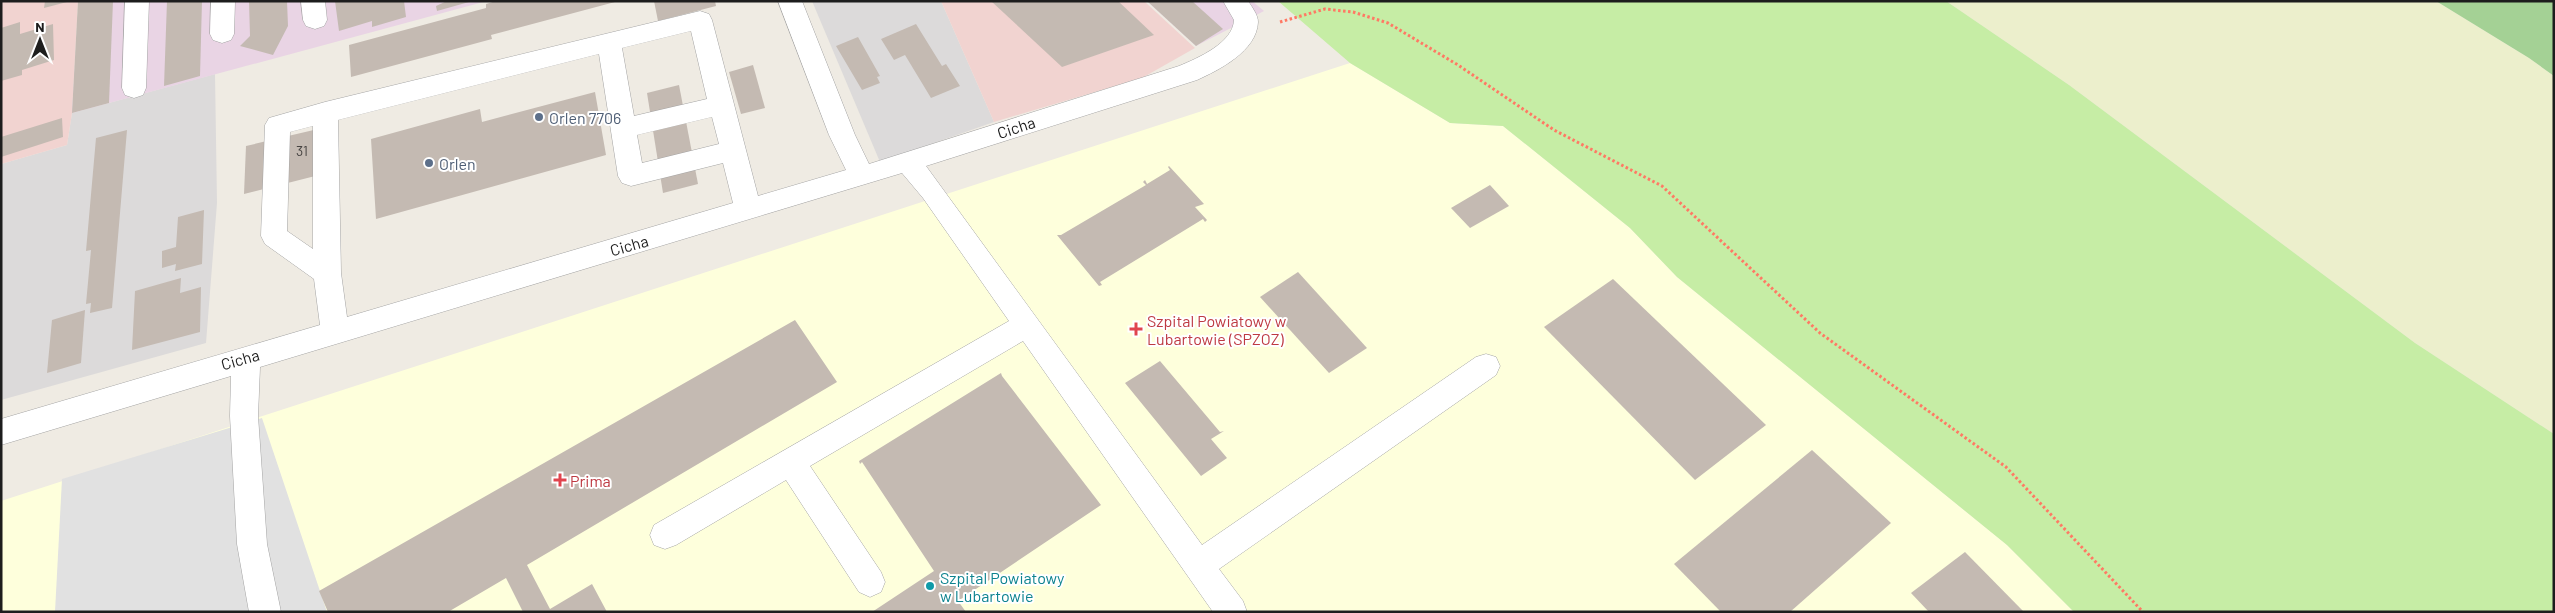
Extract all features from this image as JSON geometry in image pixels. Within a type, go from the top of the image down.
[{"type":"street","points":[[134,88],[137,1]]},
{"type":"street","points":[[222,34],[223,1]]},
{"type":"street","points":[[790,1],[842,135],[862,176]]},
{"type":"street","points":[[1235,1],[1246,20],[1244,33]]},
{"type":"street","points":[[328,273],[274,236],[278,125],[700,20],[748,209]]},
{"type":"street","name":"Cicha","points":[[1,432],[862,176],[1188,73],[1216,59],[1244,33]]},
{"type":"street","points":[[610,42],[631,176],[731,141]]},
{"type":"street","points":[[623,128],[722,105]]},
{"type":"street","points":[[325,112],[328,273],[336,331]]},
{"type":"street","points":[[908,162],[1027,324],[1232,612]]},
{"type":"street","points":[[664,535],[1027,324]]},
{"type":"street","points":[[246,358],[244,416],[252,544],[265,612]]},
{"type":"street","points":[[1198,565],[1486,366]]},
{"type":"street","points":[[790,462],[870,582]]},
{"type":"path","points":[[1244,33],[1325,9],[1352,12],[1388,23],[1458,65],[1554,130],[1662,186],[1820,333],[2006,467],[2101,570],[2143,612]]},
{"type":"shaded area","points":[[1,1],[78,1],[72,113],[67,145],[1,164]]},
{"type":"shaded area","points":[[79,1],[487,1],[72,113]]},
{"type":"shaded area","points":[[812,1],[941,1],[994,122],[880,162]]},
{"type":"shaded area","points":[[941,1],[1144,1],[1195,48],[1142,78],[994,122]]},
{"type":"shaded area","points":[[1147,1],[1252,1],[1264,11],[1196,46]]},
{"type":"shaded area","points":[[1946,1],[2436,1],[2529,58],[2554,76],[2554,434],[2415,343],[2069,85]]},
{"type":"shaded area","name":"Szpital Powiatowy w Lubartowie (SPZOZ)","points":[[1350,63],[1450,123],[1503,126],[1630,228],[1677,277],[2007,545],[2074,612],[1,612],[1,501]]},
{"type":"shaded area","points":[[215,74],[217,203],[206,343],[1,400],[1,164],[67,145],[72,113]]},
{"type":"shaded area","points":[[262,418],[327,612],[55,612],[62,479]]},
{"type":"green space","points":[[1278,1],[1946,1],[2069,85],[2415,343],[2554,434],[2554,612],[2074,612],[2007,545],[1677,277],[1630,228],[1503,126],[1450,123],[1350,63]]},
{"type":"green space","points":[[2436,1],[2554,1],[2554,76],[2529,58]]},
{"type":"building","points":[[45,1],[67,1],[67,2],[44,8]]},
{"type":"building","points":[[78,1],[113,1],[109,103],[72,113]]},
{"type":"building","points":[[167,1],[202,1],[200,76],[164,86]]},
{"type":"building","points":[[249,1],[287,1],[288,26],[273,55],[240,46],[250,36]]},
{"type":"building","points":[[335,1],[404,1],[406,17],[372,27],[372,21],[339,31]]},
{"type":"building","points":[[447,1],[469,2],[437,11],[436,6]]},
{"type":"building","points":[[496,1],[615,2],[491,35],[492,39],[351,77],[349,45],[486,8],[486,4]]},
{"type":"building","points":[[654,1],[715,1],[716,6],[658,21]]},
{"type":"building","points":[[991,1],[1118,1],[1154,35],[1062,67]]},
{"type":"building","points":[[1147,1],[1192,1],[1223,29],[1196,46]]},
{"type":"building","points":[[20,22],[20,34],[53,24],[54,60],[22,70],[22,75],[1,81],[1,28]]},
{"type":"building","points":[[916,24],[942,66],[946,64],[960,86],[931,98],[905,55],[894,60],[881,39]]},
{"type":"building","points":[[858,37],[880,76],[877,77],[880,83],[862,90],[836,46]]},
{"type":"building","points":[[753,65],[765,108],[741,114],[729,72]]},
{"type":"building","points":[[679,85],[698,184],[663,193],[647,93]]},
{"type":"building","points":[[595,92],[606,155],[376,219],[371,139],[480,109],[482,122]]},
{"type":"building","points":[[62,118],[63,137],[1,157],[1,137]]},
{"type":"building","points":[[335,125],[335,171],[244,194],[246,146]]},
{"type":"building","points":[[127,130],[112,308],[90,313],[91,303],[86,304],[91,250],[86,251],[96,138]]},
{"type":"building","points":[[1169,166],[1204,204],[1195,207],[1207,220],[1205,222],[1203,219],[1100,282],[1102,285],[1099,286],[1057,235],[1061,235],[1146,185],[1143,182],[1145,180],[1147,184],[1170,170]]},
{"type":"building","points":[[1490,185],[1509,206],[1470,228],[1451,208]]},
{"type":"building","points":[[204,210],[202,264],[175,271],[176,264],[162,268],[162,251],[176,247],[178,217]]},
{"type":"building","points":[[1298,272],[1367,348],[1329,373],[1260,297]]},
{"type":"building","points":[[181,278],[180,293],[201,287],[200,332],[132,350],[135,291]]},
{"type":"building","points":[[1613,279],[1766,425],[1695,480],[1544,327]]},
{"type":"building","points":[[85,310],[81,363],[47,373],[52,320]]},
{"type":"building","points":[[795,320],[837,382],[527,565],[550,609],[592,584],[607,612],[523,612],[506,578],[448,612],[328,612],[319,591]]},
{"type":"building","points":[[1160,361],[1220,432],[1224,431],[1211,439],[1227,458],[1201,476],[1125,383]]},
{"type":"building","points":[[1001,373],[1101,505],[958,601],[966,612],[872,612],[934,571],[862,462],[860,464],[859,461]]},
{"type":"building","points":[[1812,450],[1891,523],[1790,612],[1721,612],[1674,564]]},
{"type":"building","points":[[1965,552],[2024,612],[1929,612],[1911,593]]},
{"type":"place","name":"Orlen 7706","points":[[539,117]]},
{"type":"place","name":"Orlen","points":[[429,163]]},
{"type":"place","name":"Szpital Powiatowy w Lubartowie (SPZOZ)","points":[[1136,329]]},
{"type":"place","name":"Prima","points":[[560,480]]},
{"type":"place","name":"Szpital Powiatowy w Lubartowie","points":[[930,586]]}]
